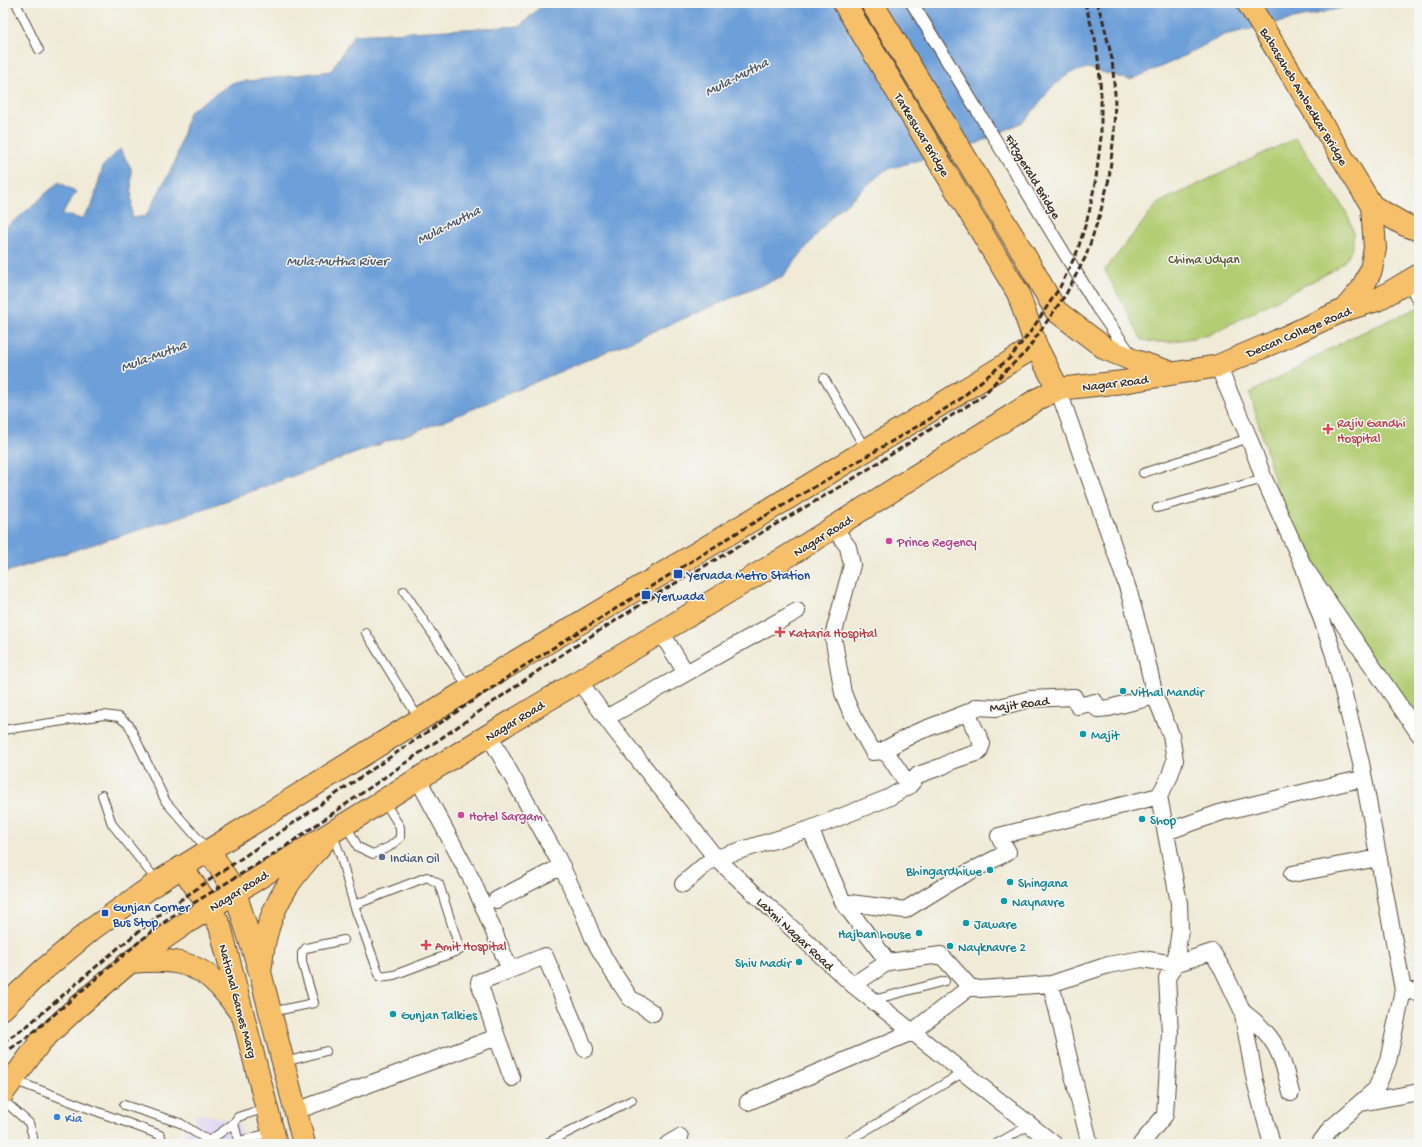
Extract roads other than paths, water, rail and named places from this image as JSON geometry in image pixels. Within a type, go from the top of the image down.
[{"type":"main road","name":"Tarkeswar Bridge","points":[[844,3],[1018,293]]},
{"type":"main road","name":"Tarkeswar Bridge","points":[[872,3],[1026,258],[1056,311],[1106,349],[1134,361]]},
{"type":"main road","name":"Babasaheb Ambedkar Bridge","points":[[1248,3],[1367,197]]},
{"type":"main road","points":[[1367,197],[1404,225],[1419,230]]},
{"type":"main road","points":[[1344,310],[1362,289],[1371,270],[1375,248],[1367,197]]},
{"type":"main road","name":"Deccan College Road","points":[[1172,373],[1218,366],[1344,310],[1377,300],[1413,278]]},
{"type":"main road","points":[[1039,281],[1018,293],[1036,346],[1058,389]]},
{"type":"main road","points":[[3,1008],[42,971],[92,929],[182,866],[469,689],[866,451],[1036,346]]},
{"type":"main road","points":[[1134,361],[1172,373]]},
{"type":"main road","name":"Nagar Road","points":[[8,1086],[41,1041],[76,1008],[130,962],[186,923],[235,892],[489,735],[782,560],[1038,399],[1058,389],[1123,382],[1172,373]]},
{"type":"main road","points":[[260,972],[263,947],[268,928],[285,891],[296,875],[338,828]]},
{"type":"main road","name":"National Games Marg","points":[[209,850],[235,892],[260,972],[304,1144]]},
{"type":"main road","name":"National Games Marg","points":[[182,866],[220,926],[274,1138]]},
{"type":"main road","points":[[130,962],[160,960],[180,963],[195,968],[209,976],[220,986],[243,1016]]},
{"type":"street","name":"Fitzgerald Bridge","points":[[912,3],[1097,307],[1134,361]]},
{"type":"street","points":[[1218,366],[1249,438],[1264,479],[1303,565],[1334,655],[1364,778],[1403,990],[1388,1061],[1376,1089],[1331,1128],[1319,1144]]},
{"type":"street","points":[[1058,389],[1128,589],[1143,643],[1155,696],[1172,734],[1175,760],[1169,778],[1159,796],[1179,903],[1180,930],[1175,964],[1168,978],[1170,1033],[1165,1115],[1141,1144]]},
{"type":"street","points":[[834,528],[848,547],[852,564],[833,636],[843,693],[850,710],[873,752],[882,751],[888,756],[909,786]]},
{"type":"street","points":[[1303,565],[1419,734]]},
{"type":"street","points":[[606,718],[797,611]]},
{"type":"street","points":[[661,632],[686,673]]},
{"type":"street","name":"Laxmi Nagar Road","points":[[579,680],[606,718],[716,858],[853,985],[1054,1144]]},
{"type":"street","name":"Majit Road","points":[[882,751],[915,733],[969,712],[977,707],[996,708],[1030,699],[1074,697],[1078,706],[1095,702],[1098,709],[1109,708],[1155,696]]},
{"type":"street","points":[[683,884],[707,863],[716,858],[810,829],[888,798],[909,786],[918,775],[979,752],[982,744],[970,719],[969,712]]},
{"type":"street","points":[[489,735],[562,866],[594,940],[612,971],[630,998],[653,1014]]},
{"type":"street","points":[[1166,832],[1222,812],[1364,778]]},
{"type":"street","points":[[418,779],[470,876],[510,970]]},
{"type":"street","points":[[843,902],[905,910],[952,881],[1008,852],[999,836],[1159,796]]},
{"type":"street","points":[[810,829],[843,902],[888,962]]},
{"type":"street","points":[[1292,874],[1379,858]]},
{"type":"street","points":[[496,900],[562,866]]},
{"type":"street","points":[[853,985],[888,962],[941,955],[970,987],[980,989],[1051,984],[1108,965],[1142,959],[1175,964],[1212,952],[1223,970],[1243,1012],[1255,1081],[1271,1142]]},
{"type":"street","points":[[512,1078],[479,982],[545,956],[585,1049]]},
{"type":"street","points":[[1051,984],[1089,1141],[1088,1144]]},
{"type":"street","points":[[748,1102],[912,1032],[970,987]]},
{"type":"street","points":[[1403,990],[1419,992]]},
{"type":"street","points":[[1243,1012],[1256,1021],[1266,1031],[1277,1046],[1284,1064],[1291,1093]]},
{"type":"street","points":[[296,1111],[497,1037]]},
{"type":"street","points":[[1361,1103],[1419,1092]]},
{"type":"lane","points":[[16,3],[39,50]]},
{"type":"lane","points":[[1413,278],[1419,305]]},
{"type":"lane","points":[[824,378],[866,451]]},
{"type":"lane","points":[[1143,473],[1249,438]]},
{"type":"lane","points":[[1157,508],[1264,479]]},
{"type":"lane","points":[[404,591],[469,689]]},
{"type":"lane","points":[[366,633],[420,719]]},
{"type":"lane","points":[[3,730],[104,715],[119,717],[129,724],[166,802],[209,850]]},
{"type":"lane","points":[[102,795],[112,824],[158,882]]},
{"type":"lane","points":[[338,828],[358,847],[373,854],[389,847],[400,838],[400,828],[383,800]]},
{"type":"lane","points":[[338,828],[340,854],[354,905],[380,977],[394,975],[460,950],[439,884],[428,877],[354,905]]},
{"type":"lane","points":[[270,1012],[314,1003],[302,962],[302,953],[306,948],[344,940]]},
{"type":"lane","points":[[873,1000],[945,981]]},
{"type":"lane","points":[[283,1063],[326,1051]]},
{"type":"lane","points":[[843,1144],[964,1072]]},
{"type":"lane","points":[[8,1086],[160,1135],[162,1144]]},
{"type":"lane","points":[[3,1100],[29,1124],[34,1137],[30,1144]]},
{"type":"lane","points":[[545,1144],[632,1100]]},
{"type":"lane","points":[[124,1105],[180,1123],[210,1142],[234,1123],[238,1117],[266,1107]]},
{"type":"lane","points":[[234,1123],[239,1143],[274,1138]]},
{"type":"lane","points":[[996,1144],[1030,1125]]},
{"type":"water","name":"Mula-Mutha River","points":[[544,3],[1364,3],[1224,35],[1174,61],[1130,80],[1088,68],[1070,73],[1051,88],[1025,121],[978,143],[885,170],[832,216],[783,276],[449,419],[192,513],[3,573],[3,229],[17,219],[59,182],[76,192],[62,214],[81,219],[92,206],[103,166],[120,149],[131,168],[132,218],[146,216],[175,162],[189,112],[232,83],[331,71],[354,35],[520,26]]},
{"type":"railway","points":[[3,1042],[27,1026],[118,948],[167,909],[524,666],[743,529],[928,420],[959,400],[1010,358],[1031,331],[1060,287],[1077,252],[1089,213],[1096,178],[1101,137],[1101,96],[1099,65],[1095,39],[1085,3]]},
{"type":"railway","points":[[3,1054],[30,1035],[140,941],[171,917],[280,850],[558,657],[662,591],[848,482],[984,395],[1004,372],[1025,353],[1066,294],[1086,256],[1100,214],[1109,179],[1114,134],[1115,94],[1112,59],[1097,3]]},
{"type":"place","name":"Rajiv Gandhi Hospital","points":[[1328,429]]},
{"type":"place","name":"Prince Regency","points":[[889,541]]},
{"type":"place","name":"Yervada Metro Station","points":[[678,574]]},
{"type":"place","name":"Yerwada","points":[[646,595]]},
{"type":"place","name":"Kataria Hospital","points":[[780,632]]},
{"type":"place","name":"Vithal Mandir","points":[[1123,691]]},
{"type":"place","name":"Majit","points":[[1083,734]]},
{"type":"place","name":"Hotel Sargam","points":[[461,815]]},
{"type":"place","name":"Shop","points":[[1142,819]]},
{"type":"place","name":"Indian Oil","points":[[382,857]]},
{"type":"place","name":"Bhingardhiwe","points":[[990,870]]},
{"type":"place","name":"Shingana","points":[[1010,882]]},
{"type":"place","name":"Naynavre","points":[[1004,901]]},
{"type":"place","name":"Gunjan Corner Bus Stop","points":[[105,913]]},
{"type":"place","name":"Jaware","points":[[966,923]]},
{"type":"place","name":"Hajban house","points":[[919,933]]},
{"type":"place","name":"Amit Hospital","points":[[426,945]]},
{"type":"place","name":"Nayknavre 2","points":[[950,946]]},
{"type":"place","name":"Shiv Madir","points":[[799,962]]},
{"type":"place","name":"Gunjan Talkies","points":[[393,1014]]},
{"type":"place","name":"Kia","points":[[57,1117]]},
{"type":"water label","name":"Mula-Mutha","points":[[736,76]]},
{"type":"water label","name":"Mula-Mutha","points":[[448,224]]},
{"type":"water label","name":"Mula-Mutha","points":[[153,355]]},
{"type":"park label","name":"Chima Udyan","points":[[1204,258]]}]
